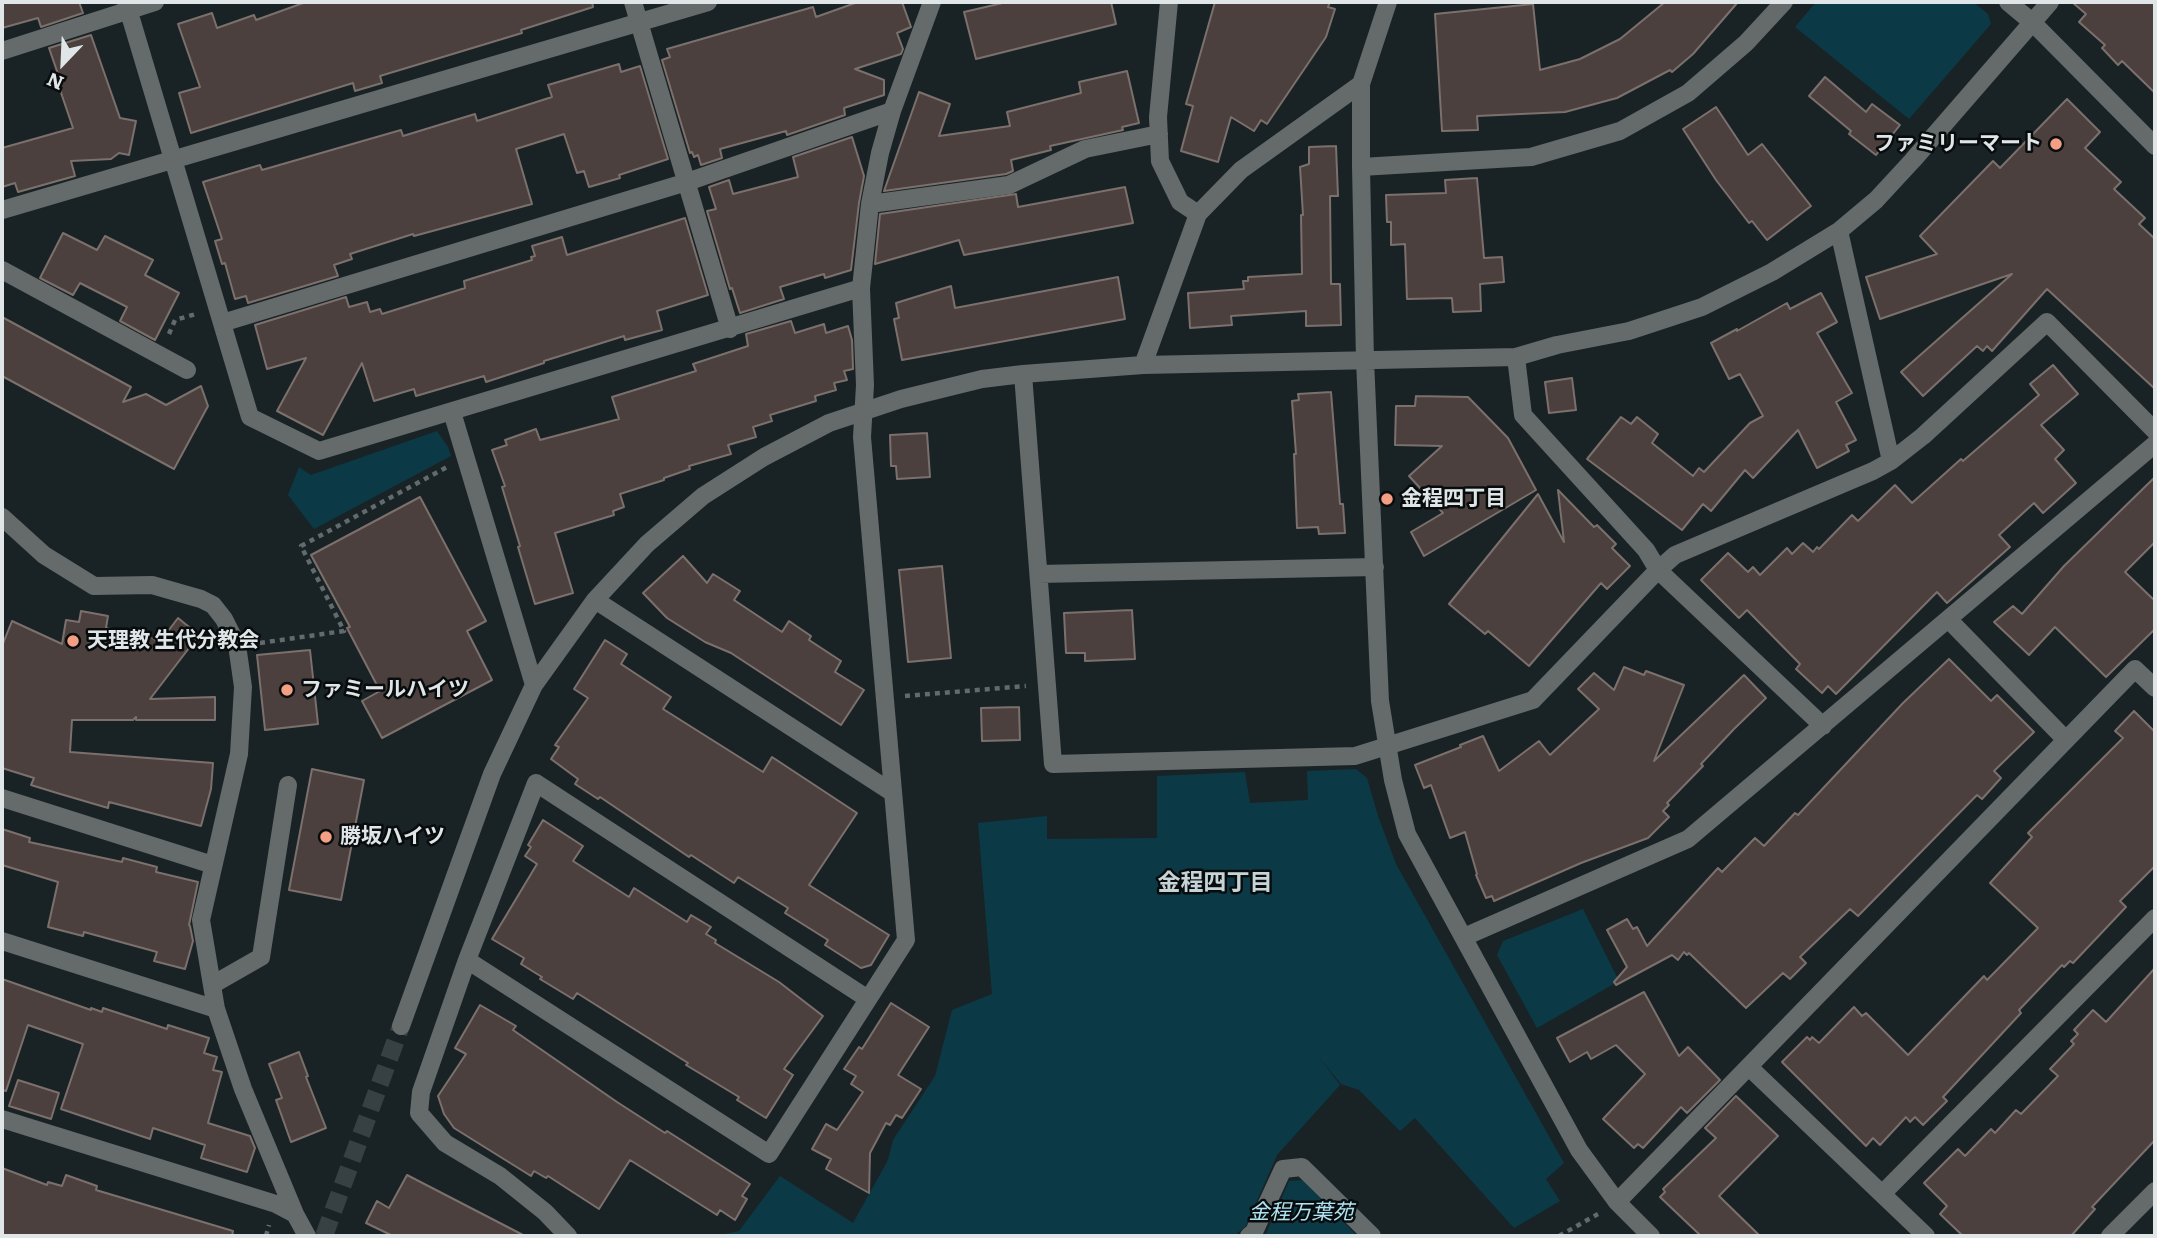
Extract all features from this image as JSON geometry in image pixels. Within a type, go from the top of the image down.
[{"type":"street","points":[[2,51],[127,6],[155,2]]},
{"type":"street","points":[[633,2],[730,329]]},
{"type":"street","points":[[2,210],[708,2]]},
{"type":"street","points":[[467,960],[769,1154],[906,940],[862,437],[865,384],[861,288],[870,204],[880,153],[892,111],[932,2]]},
{"type":"street","points":[[1169,2],[1158,117],[1160,161],[1180,202],[1198,214]]},
{"type":"street","points":[[1388,2],[1361,84],[1361,167],[1365,360],[1380,701],[1393,780],[1407,834],[1579,1150],[1617,1202],[1651,1236]]},
{"type":"street","points":[[1361,167],[1531,157],[1620,131],[1688,93],[1746,43],[1784,2]]},
{"type":"street","points":[[2008,2],[2032,22],[2155,146]]},
{"type":"street","points":[[401,1027],[492,774],[534,685],[595,600],[647,544],[703,496],[764,457],[829,424],[863,411],[982,379],[1143,365],[1516,356],[1629,331],[1702,307],[1772,272],[1839,231],[1876,200],[2050,2]]},
{"type":"street","points":[[127,6],[250,417],[319,452],[861,288]]},
{"type":"street","points":[[1143,365],[1198,214],[1241,170],[1361,84]]},
{"type":"street","points":[[220,316],[687,182],[892,111]]},
{"type":"street","points":[[870,204],[1009,186],[1085,149],[1159,134]]},
{"type":"street","points":[[1839,231],[1891,461]]},
{"type":"street","points":[[2,270],[187,370]]},
{"type":"street","points":[[1023,374],[1054,764],[1355,756],[1533,700],[1675,555],[1891,461],[1923,436],[2047,323],[2155,431]]},
{"type":"street","points":[[1516,356],[1523,415],[1646,550],[1658,570],[1823,726]]},
{"type":"street","points":[[453,412],[534,685]]},
{"type":"street","points":[[1464,937],[1688,839],[2155,444]]},
{"type":"street","points":[[2,517],[44,555],[94,586],[152,585],[201,599],[213,606],[224,619],[237,645],[243,687],[239,754],[201,920],[216,1009],[243,1089],[306,1236]]},
{"type":"street","points":[[1039,574],[1375,567]]},
{"type":"street","points":[[595,600],[893,793]]},
{"type":"street","points":[[1949,620],[2066,740]]},
{"type":"street","points":[[1617,1202],[2135,668],[2155,688]]},
{"type":"street","points":[[568,1236],[545,1212],[500,1176],[445,1143],[419,1113],[421,1092],[467,960],[536,783],[868,999]]},
{"type":"street","points":[[212,985],[261,957],[288,785]]},
{"type":"street","points":[[2,798],[213,864]]},
{"type":"street","points":[[1882,1194],[2155,918]]},
{"type":"street","points":[[2,941],[216,1009]]},
{"type":"street","points":[[1749,1067],[1926,1236]]},
{"type":"street","points":[[2,1119],[276,1204],[295,1214]]},
{"type":"street","points":[[1249,1236],[1254,1232],[1283,1169],[1302,1167],[1372,1236]]},
{"type":"street","points":[[2110,1236],[2155,1191]]},
{"type":"path","points":[[158,354],[175,320],[220,316]]},
{"type":"path","points":[[248,645],[344,631],[301,547],[466,457]]},
{"type":"path","points":[[885,697],[1048,685]]},
{"type":"path","points":[[1559,1236],[1617,1202]]},
{"type":"green space","points":[[1816,2],[1973,2],[1988,14],[1991,24],[1909,119],[1795,27]]},
{"type":"green space","points":[[437,431],[451,456],[314,529],[288,495],[299,467],[311,475]]},
{"type":"green space","points":[[1356,769],[1367,778],[1396,864],[1564,1163],[1546,1179],[1560,1201],[1514,1228],[1415,1118],[1400,1131],[1359,1090],[1341,1084],[1319,1057],[1340,1085],[1277,1155],[1246,1226],[1234,1236],[715,1236],[739,1231],[780,1176],[853,1223],[888,1160],[893,1140],[935,1076],[952,1010],[992,994],[978,823],[1047,816],[1047,839],[1157,838],[1157,776],[1245,772],[1250,803],[1308,800],[1307,771]]},
{"type":"green space","points":[[1583,909],[1619,981],[1537,1028],[1497,955],[1503,941]]},
{"type":"green space","name":"金程万葉苑","points":[[1303,1180],[1357,1236],[1265,1236],[1289,1181]]},
{"type":"building","points":[[2,2],[79,2],[83,13],[41,27],[38,18],[2,28]]},
{"type":"building","points":[[306,2],[592,2],[593,7],[521,30],[522,33],[380,76],[382,83],[355,91],[353,83],[191,133],[179,93],[200,87],[178,24],[212,13],[217,28],[254,15],[256,20]]},
{"type":"building","points":[[858,2],[902,2],[911,27],[897,33],[903,49],[901,54],[855,69],[884,80],[884,95],[844,108],[845,115],[787,135],[786,131],[720,149],[722,158],[701,165],[698,155],[694,157],[692,152],[690,153],[662,60],[670,57],[667,49],[813,7],[816,17]]},
{"type":"building","points":[[1007,2],[1111,2],[1116,24],[976,59],[964,12]]},
{"type":"building","points":[[1215,2],[1330,2],[1328,7],[1335,9],[1326,37],[1267,124],[1261,120],[1254,131],[1231,117],[1218,162],[1181,151],[1193,106],[1186,104]]},
{"type":"building","points":[[1665,2],[1738,2],[1693,54],[1672,72],[1670,70],[1617,98],[1565,112],[1477,116],[1478,130],[1442,131],[1435,14],[1533,4],[1540,70],[1580,59],[1620,39]]},
{"type":"building","points":[[2072,2],[2155,2],[2155,93],[2122,61],[2118,65],[2102,48],[2105,45],[2079,22],[2086,14]]},
{"type":"building","points":[[91,35],[120,118],[136,121],[129,155],[119,153],[111,159],[71,161],[75,176],[18,192],[15,183],[2,187],[2,148],[73,128],[49,48]]},
{"type":"building","points":[[619,64],[621,72],[640,66],[668,159],[589,187],[584,171],[577,173],[564,134],[516,149],[532,204],[414,236],[413,234],[350,254],[352,259],[334,265],[338,276],[248,303],[246,296],[235,299],[225,263],[222,264],[215,241],[222,239],[203,182],[260,165],[262,170],[401,130],[403,136],[475,114],[477,121],[552,97],[548,85]]},
{"type":"building","points":[[1127,71],[1139,123],[1122,127],[1123,130],[1050,146],[1051,150],[1011,160],[1013,171],[1006,174],[884,191],[919,92],[950,104],[939,136],[1010,126],[1007,112],[1081,93],[1079,82]]},
{"type":"building","points":[[1825,77],[1866,112],[1872,104],[1900,125],[1876,155],[1809,96]]},
{"type":"building","points":[[2067,99],[2100,132],[2085,148],[2121,182],[2114,189],[2145,218],[2139,224],[2155,239],[2155,389],[2047,289],[1992,351],[1987,346],[1983,351],[1977,346],[1923,396],[1901,372],[2012,274],[1880,319],[1866,277],[1937,254],[1920,236],[1993,161],[2000,168]]},
{"type":"building","points":[[1716,107],[1748,155],[1762,144],[1811,206],[1767,240],[1752,221],[1749,223],[1716,180],[1683,129]]},
{"type":"building","points":[[852,137],[864,176],[851,270],[825,278],[824,274],[780,287],[784,299],[740,313],[732,288],[730,289],[707,211],[716,209],[709,187],[729,180],[733,194],[798,177],[793,157]]},
{"type":"building","points":[[1336,146],[1338,196],[1330,196],[1331,284],[1340,284],[1341,325],[1306,326],[1306,311],[1231,316],[1232,325],[1190,328],[1188,293],[1244,289],[1243,281],[1248,281],[1248,277],[1302,274],[1303,215],[1300,167],[1309,164],[1309,147]]},
{"type":"building","points":[[1477,178],[1484,258],[1502,257],[1504,282],[1480,284],[1481,311],[1453,312],[1452,298],[1407,299],[1405,244],[1391,245],[1391,222],[1387,222],[1386,195],[1446,193],[1445,180]]},
{"type":"building","points":[[1125,187],[1133,223],[964,255],[959,240],[875,264],[880,214],[1016,194],[1018,207]]},
{"type":"building","points":[[685,218],[708,295],[657,311],[662,330],[625,340],[624,336],[486,382],[484,376],[416,396],[414,389],[374,401],[362,363],[323,435],[277,411],[306,358],[267,369],[255,325],[346,297],[349,307],[367,302],[370,312],[380,309],[382,314],[465,288],[464,281],[532,260],[531,257],[535,256],[532,246],[562,237],[567,255]]},
{"type":"building","points":[[63,233],[97,250],[105,236],[153,260],[145,275],[179,293],[155,340],[120,321],[127,307],[80,283],[73,295],[40,278]]},
{"type":"building","points":[[1118,277],[1125,319],[902,360],[894,319],[899,318],[896,303],[951,286],[955,308]]},
{"type":"building","points":[[1821,293],[1837,322],[1817,333],[1852,393],[1836,402],[1856,440],[1846,445],[1849,451],[1817,468],[1798,430],[1753,478],[1745,470],[1711,511],[1703,504],[1682,530],[1587,459],[1621,417],[1631,424],[1637,417],[1658,434],[1652,443],[1693,476],[1699,468],[1704,472],[1750,423],[1763,416],[1740,374],[1729,379],[1711,343],[1787,303],[1790,309]]},
{"type":"building","points":[[2,317],[131,387],[123,402],[146,394],[166,405],[201,386],[208,406],[174,469],[2,376]]},
{"type":"building","points":[[791,321],[795,333],[824,324],[826,333],[848,326],[852,340],[853,369],[844,371],[847,380],[834,383],[836,390],[815,396],[816,401],[770,415],[772,421],[753,427],[756,437],[728,445],[731,454],[689,466],[690,469],[664,480],[620,494],[624,507],[613,511],[614,515],[555,533],[573,593],[535,604],[502,487],[505,486],[492,450],[507,445],[505,440],[536,429],[540,440],[619,419],[612,397],[696,371],[693,364],[748,346],[746,334]]},
{"type":"building","points":[[2053,365],[2078,394],[2041,425],[2064,450],[2055,459],[2076,483],[2043,513],[2034,503],[1999,535],[2010,547],[1947,603],[1937,592],[1836,694],[1828,686],[1822,693],[1796,669],[1800,664],[1747,610],[1739,618],[1701,580],[1728,553],[1748,572],[1753,567],[1760,575],[1787,548],[1792,554],[1803,543],[1813,552],[1852,515],[1858,521],[1895,485],[1912,503],[2039,395],[2030,384]]},
{"type":"building","points":[[1572,378],[1576,410],[1549,413],[1545,382]]},
{"type":"building","points":[[1331,392],[1340,504],[1343,504],[1345,533],[1319,534],[1318,527],[1297,528],[1292,401],[1299,400],[1298,394]]},
{"type":"building","points":[[1416,396],[1468,397],[1508,438],[1536,490],[1424,556],[1411,532],[1443,513],[1409,476],[1442,446],[1395,445],[1396,406],[1415,406]]},
{"type":"building","points":[[927,433],[930,477],[897,479],[896,466],[891,466],[890,435]]},
{"type":"building","points":[[2155,477],[2155,542],[2125,572],[2155,601],[2155,629],[2106,677],[2055,627],[2029,655],[1994,622],[2013,606],[2022,614],[2064,566]]},
{"type":"building","points":[[1558,490],[1594,527],[1597,525],[1616,544],[1612,548],[1630,566],[1607,589],[1601,583],[1529,666],[1488,631],[1485,634],[1449,604],[1538,494],[1564,542]]},
{"type":"building","points":[[420,497],[486,621],[467,631],[492,680],[382,738],[362,701],[380,691],[347,628],[350,627],[311,555]]},
{"type":"building","points":[[683,556],[707,583],[713,574],[740,591],[734,600],[782,632],[789,621],[811,636],[809,640],[841,661],[835,672],[864,690],[841,725],[731,653],[705,642],[667,618],[643,593]]},
{"type":"building","points":[[942,566],[951,658],[908,662],[899,570]]},
{"type":"building","points":[[1132,610],[1135,659],[1085,661],[1085,653],[1066,653],[1064,613]]},
{"type":"building","points":[[81,611],[108,616],[106,628],[149,635],[159,643],[178,618],[199,635],[150,699],[215,697],[215,720],[136,720],[136,717],[133,720],[72,720],[70,752],[213,763],[211,789],[201,826],[109,802],[108,808],[31,785],[34,778],[2,768],[2,646],[12,621],[62,644],[66,620],[79,622]]},
{"type":"building","points":[[605,640],[627,654],[621,664],[671,697],[663,709],[763,772],[772,757],[857,813],[809,885],[889,935],[871,965],[861,968],[825,945],[828,940],[785,913],[788,908],[738,877],[734,883],[691,855],[689,857],[600,797],[598,799],[575,784],[578,779],[551,759],[559,747],[555,745],[588,698],[574,689]]},
{"type":"building","name":"ファミールハイツ","points":[[310,650],[318,724],[265,730],[257,655]]},
{"type":"building","points":[[1949,659],[1991,701],[1997,695],[2034,732],[1994,771],[2001,778],[1982,799],[1977,795],[1858,916],[1850,909],[1800,957],[1806,963],[1790,979],[1783,973],[1746,1008],[1689,953],[1687,955],[1684,952],[1678,960],[1672,955],[1616,985],[1614,982],[1627,967],[1607,930],[1627,919],[1633,929],[1637,927],[1647,946],[1718,868],[1722,872],[1755,838],[1764,846],[1795,813],[1798,815],[1903,703]]},
{"type":"building","points":[[1624,667],[1644,675],[1646,671],[1684,685],[1654,761],[1744,675],[1766,698],[1667,803],[1669,805],[1663,811],[1669,817],[1648,838],[1581,863],[1494,901],[1492,896],[1486,898],[1476,875],[1465,832],[1450,838],[1431,785],[1424,788],[1415,765],[1483,736],[1499,771],[1539,741],[1550,755],[1599,709],[1578,689],[1594,673],[1614,690]]},
{"type":"building","points":[[1019,707],[1020,740],[982,741],[981,708]]},
{"type":"building","points":[[2134,711],[2155,732],[2155,866],[2120,901],[2126,907],[2073,963],[2070,961],[2064,967],[2062,965],[2019,1010],[2021,1013],[1943,1097],[1947,1101],[1923,1125],[1915,1117],[1910,1122],[1906,1117],[1880,1145],[1873,1138],[1866,1146],[1782,1062],[1807,1037],[1810,1040],[1812,1037],[1819,1043],[1854,1007],[1862,1016],[1866,1013],[1908,1055],[1984,976],[1987,980],[2038,928],[1990,883],[2032,837],[2028,833],[2123,738],[2115,731]]},
{"type":"building","name":"勝坂ハイツ","points":[[312,769],[364,780],[341,900],[289,890]]},
{"type":"building","points":[[543,820],[583,846],[573,861],[629,897],[634,888],[687,922],[691,915],[711,927],[706,934],[716,940],[715,943],[779,982],[823,1016],[784,1069],[793,1075],[766,1118],[737,1100],[739,1097],[686,1065],[688,1063],[577,993],[573,999],[540,979],[542,977],[521,964],[524,958],[492,939],[537,864],[525,856],[531,847],[528,845]]},
{"type":"building","points":[[2,829],[30,838],[29,842],[122,862],[123,858],[157,867],[156,872],[198,882],[189,925],[193,941],[185,969],[154,961],[157,952],[84,932],[83,936],[48,927],[58,882],[2,865]]},
{"type":"building","points":[[2155,968],[2155,1140],[2092,1207],[2095,1209],[2071,1236],[1963,1236],[1940,1214],[1947,1206],[1924,1183],[1958,1149],[1965,1156],[1991,1129],[1995,1133],[2016,1110],[2021,1114],[2058,1076],[2050,1069],[2074,1044],[2071,1041],[2078,1034],[2074,1030],[2093,1010],[2106,1022]]},
{"type":"building","points":[[2,979],[91,1010],[102,1012],[103,1008],[167,1029],[168,1025],[209,1038],[204,1053],[217,1057],[213,1070],[222,1072],[208,1123],[250,1136],[255,1148],[247,1172],[201,1158],[205,1145],[153,1128],[150,1139],[61,1109],[83,1044],[28,1025],[6,1091],[2,1090]]},
{"type":"building","points":[[1644,992],[1679,1056],[1688,1047],[1720,1080],[1687,1113],[1681,1107],[1643,1148],[1638,1144],[1634,1148],[1603,1119],[1645,1074],[1616,1045],[1591,1059],[1587,1052],[1570,1062],[1557,1038]]},
{"type":"building","points":[[891,1003],[929,1027],[898,1075],[921,1089],[902,1118],[896,1115],[890,1125],[886,1123],[870,1153],[869,1193],[826,1169],[831,1159],[812,1149],[826,1124],[837,1130],[863,1092],[851,1084],[856,1076],[844,1069],[859,1047],[862,1049]]},
{"type":"building","points":[[480,1005],[516,1026],[513,1030],[617,1102],[750,1184],[742,1196],[747,1199],[735,1220],[720,1210],[717,1215],[630,1160],[599,1209],[548,1176],[546,1178],[534,1171],[531,1176],[454,1128],[444,1114],[438,1096],[466,1054],[455,1048]]},
{"type":"building","points":[[299,1052],[326,1128],[291,1142],[276,1100],[282,1098],[269,1064]]},
{"type":"building","points":[[18,1080],[59,1093],[51,1119],[9,1106]]},
{"type":"building","points":[[1736,1096],[1778,1136],[1719,1196],[1760,1236],[1701,1236],[1660,1197],[1665,1192],[1663,1189],[1716,1138],[1705,1128]]},
{"type":"building","points":[[2,1168],[47,1185],[48,1182],[62,1186],[66,1175],[97,1186],[96,1190],[233,1231],[232,1236],[2,1236]]},
{"type":"building","points":[[407,1175],[525,1236],[393,1236],[366,1223],[377,1201],[389,1208]]},
{"type":"tunnel","points":[[324,1236],[401,1026]]},
{"type":"place","name":"ファミリーマート","points":[[2056,144]]},
{"type":"place","name":"金程四丁目","points":[[1387,499]]},
{"type":"place","name":"天理教 生代分教会","points":[[73,641]]},
{"type":"place","name":"ファミールハイツ","points":[[287,690]]},
{"type":"place","name":"勝坂ハイツ","points":[[326,837]]},
{"type":"district","name":"金程四丁目","points":[[1215,883]]}]
